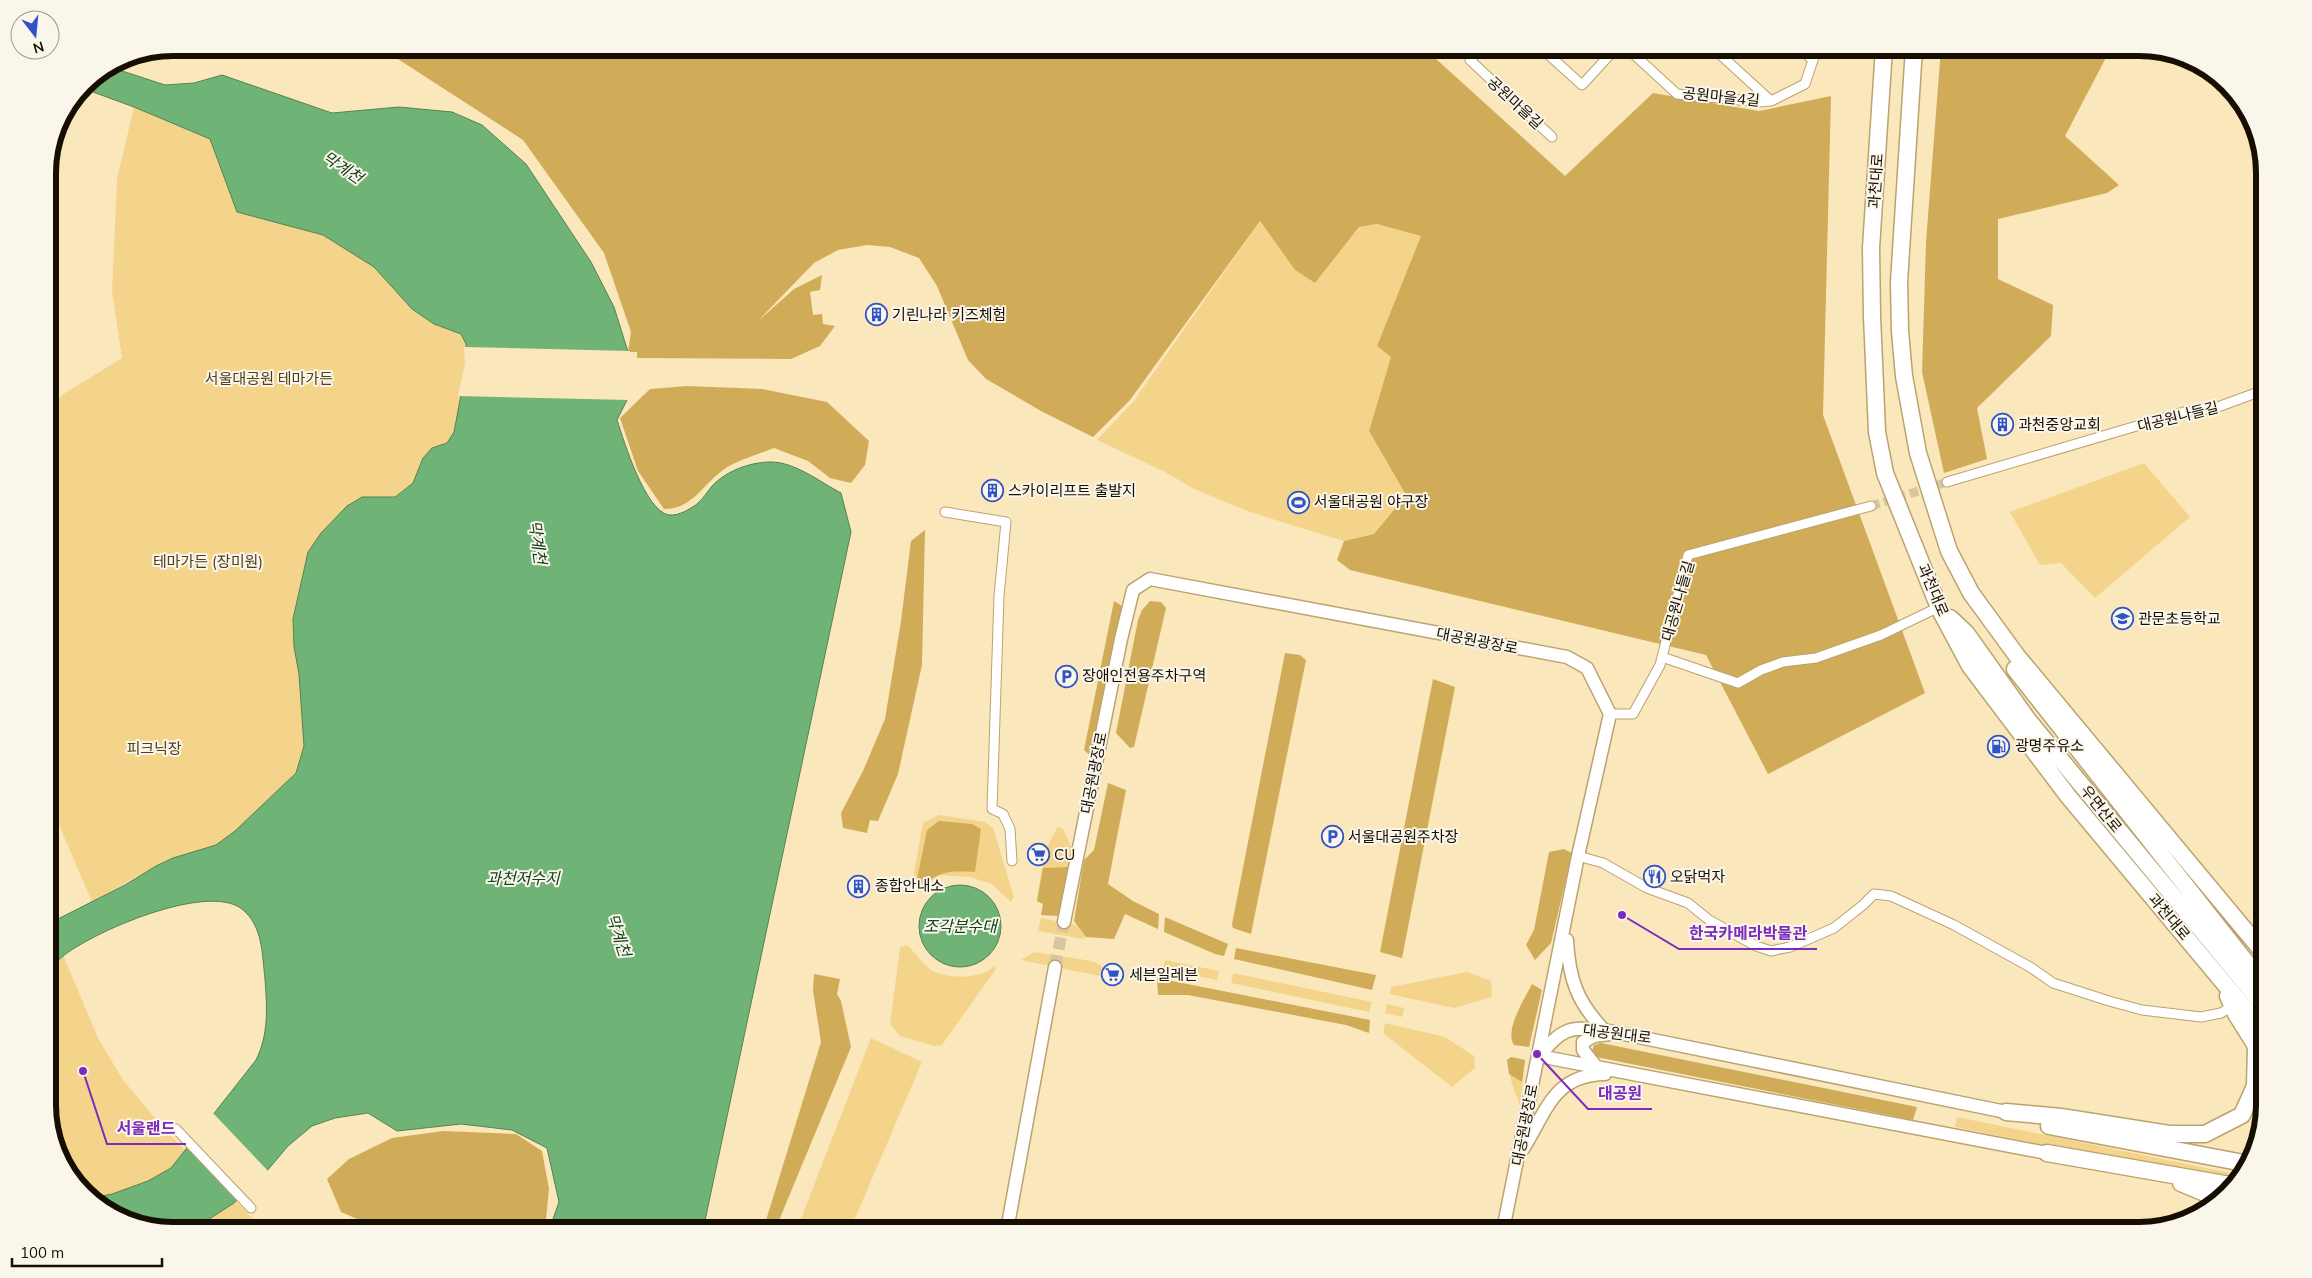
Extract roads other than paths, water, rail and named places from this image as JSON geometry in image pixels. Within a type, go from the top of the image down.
[{"type":"highway","name":"과천대로","points":[[1883,56],[1871,248],[1877,432],[1885,473],[1940,609],[1970,666],[2068,796],[2256,1021]]},
{"type":"highway","name":"과천대로","points":[[1913,56],[1899,282],[1900,331],[1904,376],[1918,453],[1950,551],[1971,592],[2017,656],[2256,942]]},
{"type":"highway","name":"우면산로","points":[[1971,592],[1983,625],[2038,698],[2256,975]]},
{"type":"highway","name":"우면산로","points":[[1940,609],[1966,633],[2028,720],[2256,996]]},
{"type":"highway","points":[[2006,1112],[2061,1117],[2168,1134],[2205,1134],[2242,1114],[2255,1086],[2256,1046],[2232,1006],[2222,980]]},
{"type":"highway","points":[[2006,1112],[2025,1121],[2241,1162]]},
{"type":"highway","points":[[2047,1153],[2225,1184]]},
{"type":"highway","points":[[2156,1172],[2212,1196]]},
{"type":"street","name":"공원마을길","points":[[1474,56],[1470,60],[1552,138]]},
{"type":"street","points":[[1550,56],[1582,85],[1609,56]]},
{"type":"street","name":"공원마을4길","points":[[1636,56],[1677,94],[1771,101]]},
{"type":"street","points":[[1722,56],[1771,101],[1805,84],[1815,56]]},
{"type":"street","points":[[1808,56],[1813,60]]},
{"type":"street","name":"대공원나들길","points":[[1947,482],[2184,412],[2215,408],[2256,393]]},
{"type":"street","name":"대공원나들길","points":[[1610,714],[1633,714],[1660,666],[1688,555],[1871,506]]},
{"type":"street","points":[[945,512],[1006,522],[999,596],[992,809],[1003,814],[1010,829],[1012,861]]},
{"type":"street","name":"대공원광장로","points":[[1064,922],[1121,639],[1133,590],[1150,580],[1567,657],[1586,668],[1610,714],[1578,856],[1505,1222]]},
{"type":"street","points":[[1662,657],[1738,683],[1761,670],[1783,662],[1816,658],[1865,641],[1940,609]]},
{"type":"street","points":[[1578,856],[1603,862],[1647,888],[1688,903],[1709,920],[1756,946],[1771,951],[1790,947],[1834,928],[1874,894],[1891,896],[1954,925],[2030,967],[2053,983],[2142,1010],[2201,1017],[2221,1012],[2232,1006]]},
{"type":"street","points":[[1567,917],[1569,969],[1583,1005],[1604,1030]]},
{"type":"street","points":[[1008,1222],[1056,967]]},
{"type":"street","name":"대공원대로","points":[[1539,1056],[1560,1033],[1579,1028],[1623,1032],[2006,1112]]},
{"type":"street","points":[[1598,1068],[1583,1050],[1583,1042],[1594,1036],[1623,1032]]},
{"type":"street","points":[[1539,1056],[2047,1153]]},
{"type":"street","points":[[1519,1156],[1553,1097],[1570,1081],[1597,1074],[1633,1073]]},
{"type":"street","points":[[176,1129],[251,1208]]},
{"type":"water","name":"과천저수지","points":[[118,70],[165,85],[194,83],[222,75],[332,113],[399,107],[452,112],[482,125],[526,164],[591,262],[614,307],[629,355],[627,400],[617,420],[644,489],[660,511],[669,515],[684,512],[697,504],[712,486],[724,476],[739,468],[763,462],[789,465],[841,493],[851,532],[705,1222],[552,1222],[559,1202],[547,1148],[512,1130],[461,1124],[397,1131],[368,1113],[335,1118],[312,1126],[288,1146],[261,1178],[234,1203],[205,1222],[150,1220],[121,1210],[101,1196],[148,1181],[171,1168],[256,1060],[263,1040],[266,1020],[266,989],[262,950],[258,932],[249,916],[242,909],[225,902],[203,902],[178,906],[123,924],[77,947],[56,963],[56,920],[173,858],[216,845],[235,831],[296,773],[304,746],[293,619],[308,552],[321,533],[347,506],[362,497],[395,497],[413,483],[423,458],[432,448],[447,443],[454,432],[467,363],[466,344],[461,334],[434,324],[412,309],[374,267],[323,235],[237,212],[210,139],[90,91]]},
{"type":"water","name":"조각분수대","points":[[952,885],[968,885],[983,892],[994,903],[1001,918],[998,942],[989,955],[968,967],[952,967],[937,960],[926,949],[919,934],[919,918],[926,903],[937,892]]},
{"type":"tunnel","points":[[1871,506],[1947,482]]},
{"type":"tunnel","points":[[1055,967],[1064,922]]},
{"type":"place","name":"기린나라 키즈체험","points":[[876,315]]},
{"type":"place","name":"과천중앙교회","points":[[2002,425]]},
{"type":"place","name":"스카이리프트 출발지","points":[[992,491]]},
{"type":"place","name":"서울대공원 야구장","points":[[1298,502]]},
{"type":"place","name":"관문초등학교","points":[[2122,619]]},
{"type":"place","name":"장애인전용주차구역","points":[[1066,676]]},
{"type":"place","name":"광명주유소","points":[[1999,746]]},
{"type":"place","name":"서울대공원주차장","points":[[1332,837]]},
{"type":"place","name":"CU","points":[[1038,855]]},
{"type":"place","name":"오닭먹자","points":[[1654,877]]},
{"type":"place","name":"종합안내소","points":[[859,886]]},
{"type":"place","name":"한국카메라박물관","points":[[1622,915]]},
{"type":"place","name":"세븐일레븐","points":[[1113,975]]},
{"type":"place","name":"대공원","points":[[1537,1054]]},
{"type":"place","name":"서울랜드","points":[[83,1071]]},
{"type":"water label","name":"막계천","points":[[343,167]]},
{"type":"water label","name":"막계천","points":[[538,542]]},
{"type":"water label","name":"막계천","points":[[619,935]]},
{"type":"park label","name":"서울대공원 테마가든","points":[[269,379]]},
{"type":"park label","name":"테마가든 (장미원)","points":[[208,562]]},
{"type":"park label","name":"피크닉장","points":[[154,749]]}]
